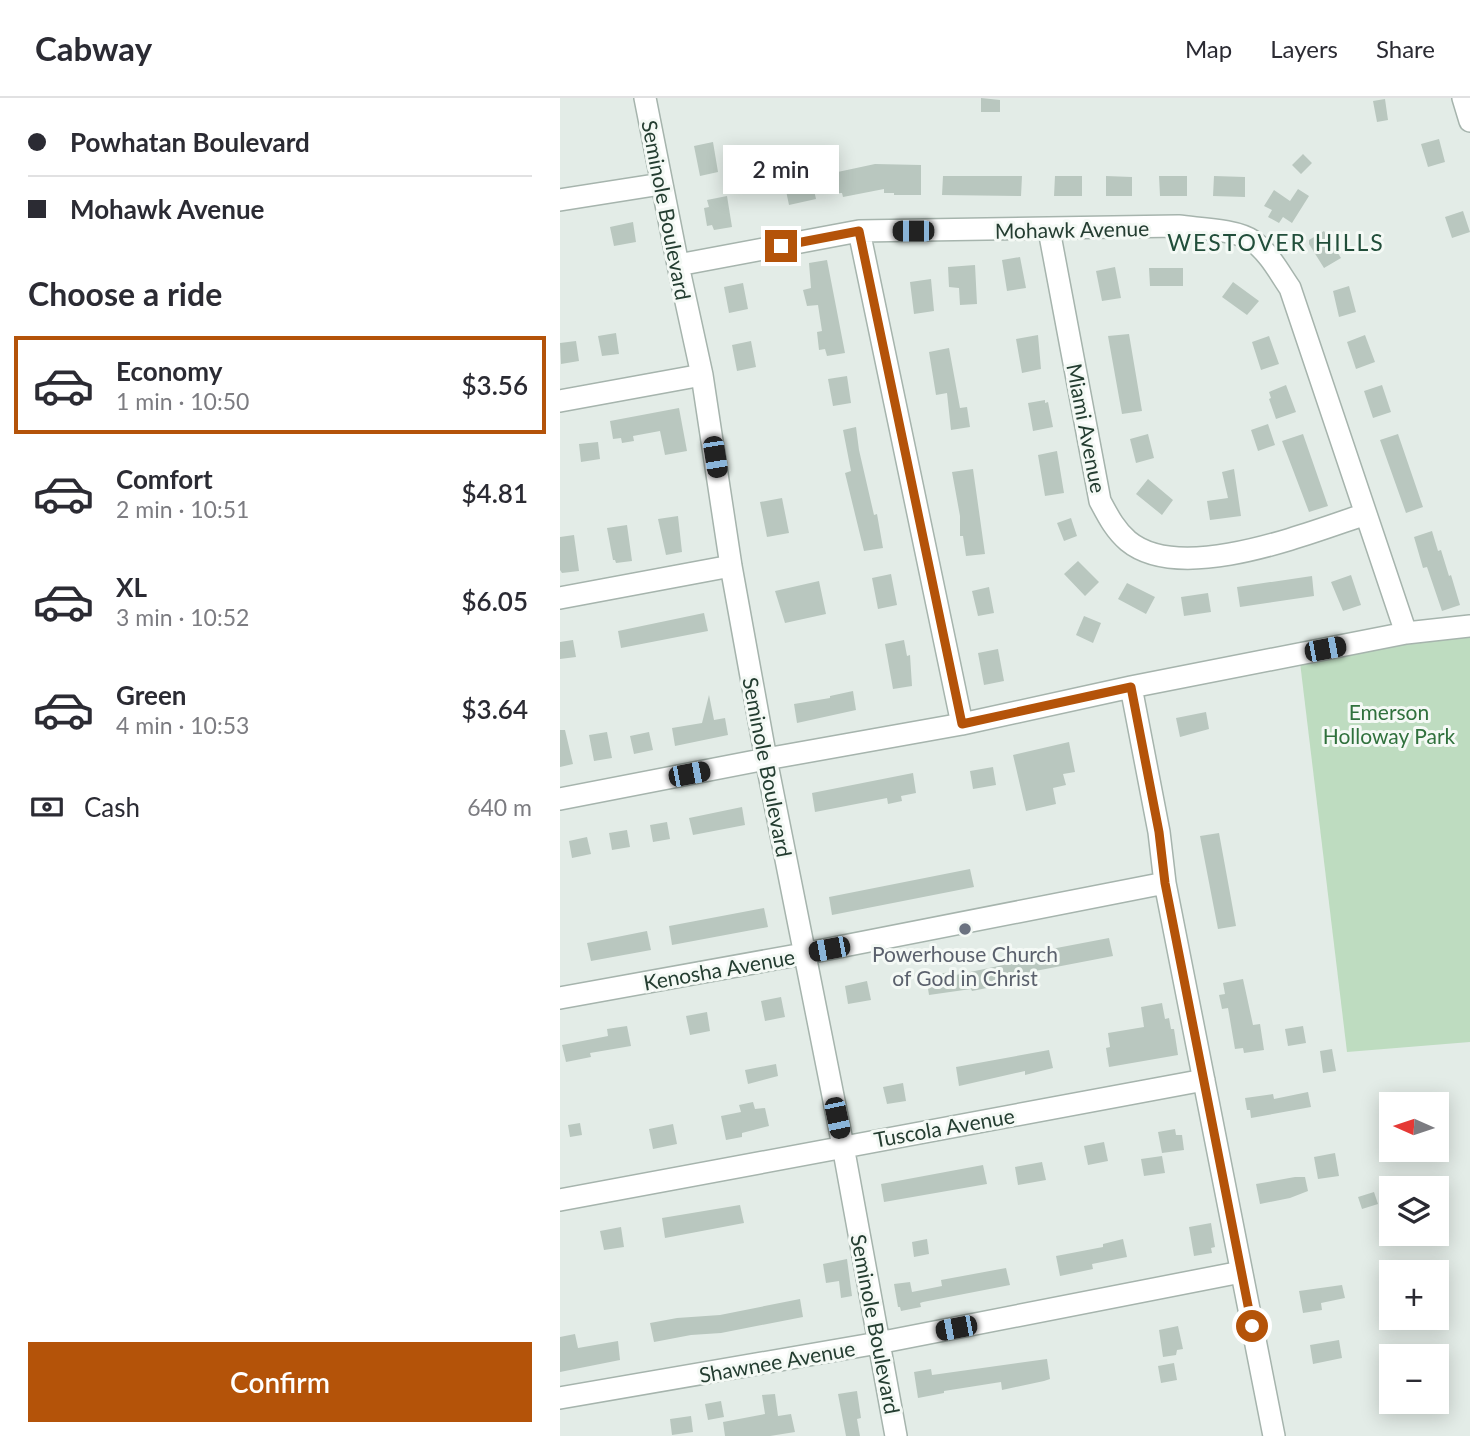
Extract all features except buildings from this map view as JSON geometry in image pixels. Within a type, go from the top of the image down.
[{"type":"street","name":"Seminole Boulevard","points":[[645,98],[702,375],[731,566],[766,759],[897,1436]]},
{"type":"street","points":[[1463,98],[1470,121]]},
{"type":"street","points":[[560,200],[661,184]]},
{"type":"street","name":"Mohawk Avenue","points":[[678,265],[859,231],[1178,226],[1224,232],[1251,239],[1269,256],[1290,288],[1406,633]]},
{"type":"street","name":"Miami Avenue","points":[[1049,230],[1100,501],[1115,529],[1148,552],[1189,558],[1258,549],[1366,514]]},
{"type":"street","points":[[859,231],[962,724]]},
{"type":"street","points":[[560,401],[702,375]]},
{"type":"street","points":[[560,598],[731,566]]},
{"type":"street","points":[[560,800],[962,724],[1131,687],[1406,633],[1470,626]]},
{"type":"street","points":[[1131,687],[1159,832],[1165,883],[1274,1436]]},
{"type":"street","name":"Kenosha Avenue","points":[[560,998],[803,954],[1165,883]]},
{"type":"street","name":"Tuscola Avenue","points":[[560,1200],[1204,1080]]},
{"type":"street","name":"Shawnee Avenue","points":[[560,1398],[878,1343],[1241,1272]]},
{"type":"green space","name":"Emerson Holloway Park","points":[[1470,628],[1470,1042],[1347,1052],[1299,654]]},
{"type":"place","name":"Powerhouse Church of God in Christ","points":[[965,929]]},
{"type":"district","name":"WESTOVER HILLS","points":[[1276,242]]},
{"type":"route","points":[[781,246],[859,231],[962,724],[1131,687],[1159,832],[1165,883],[1252,1326]]}]
